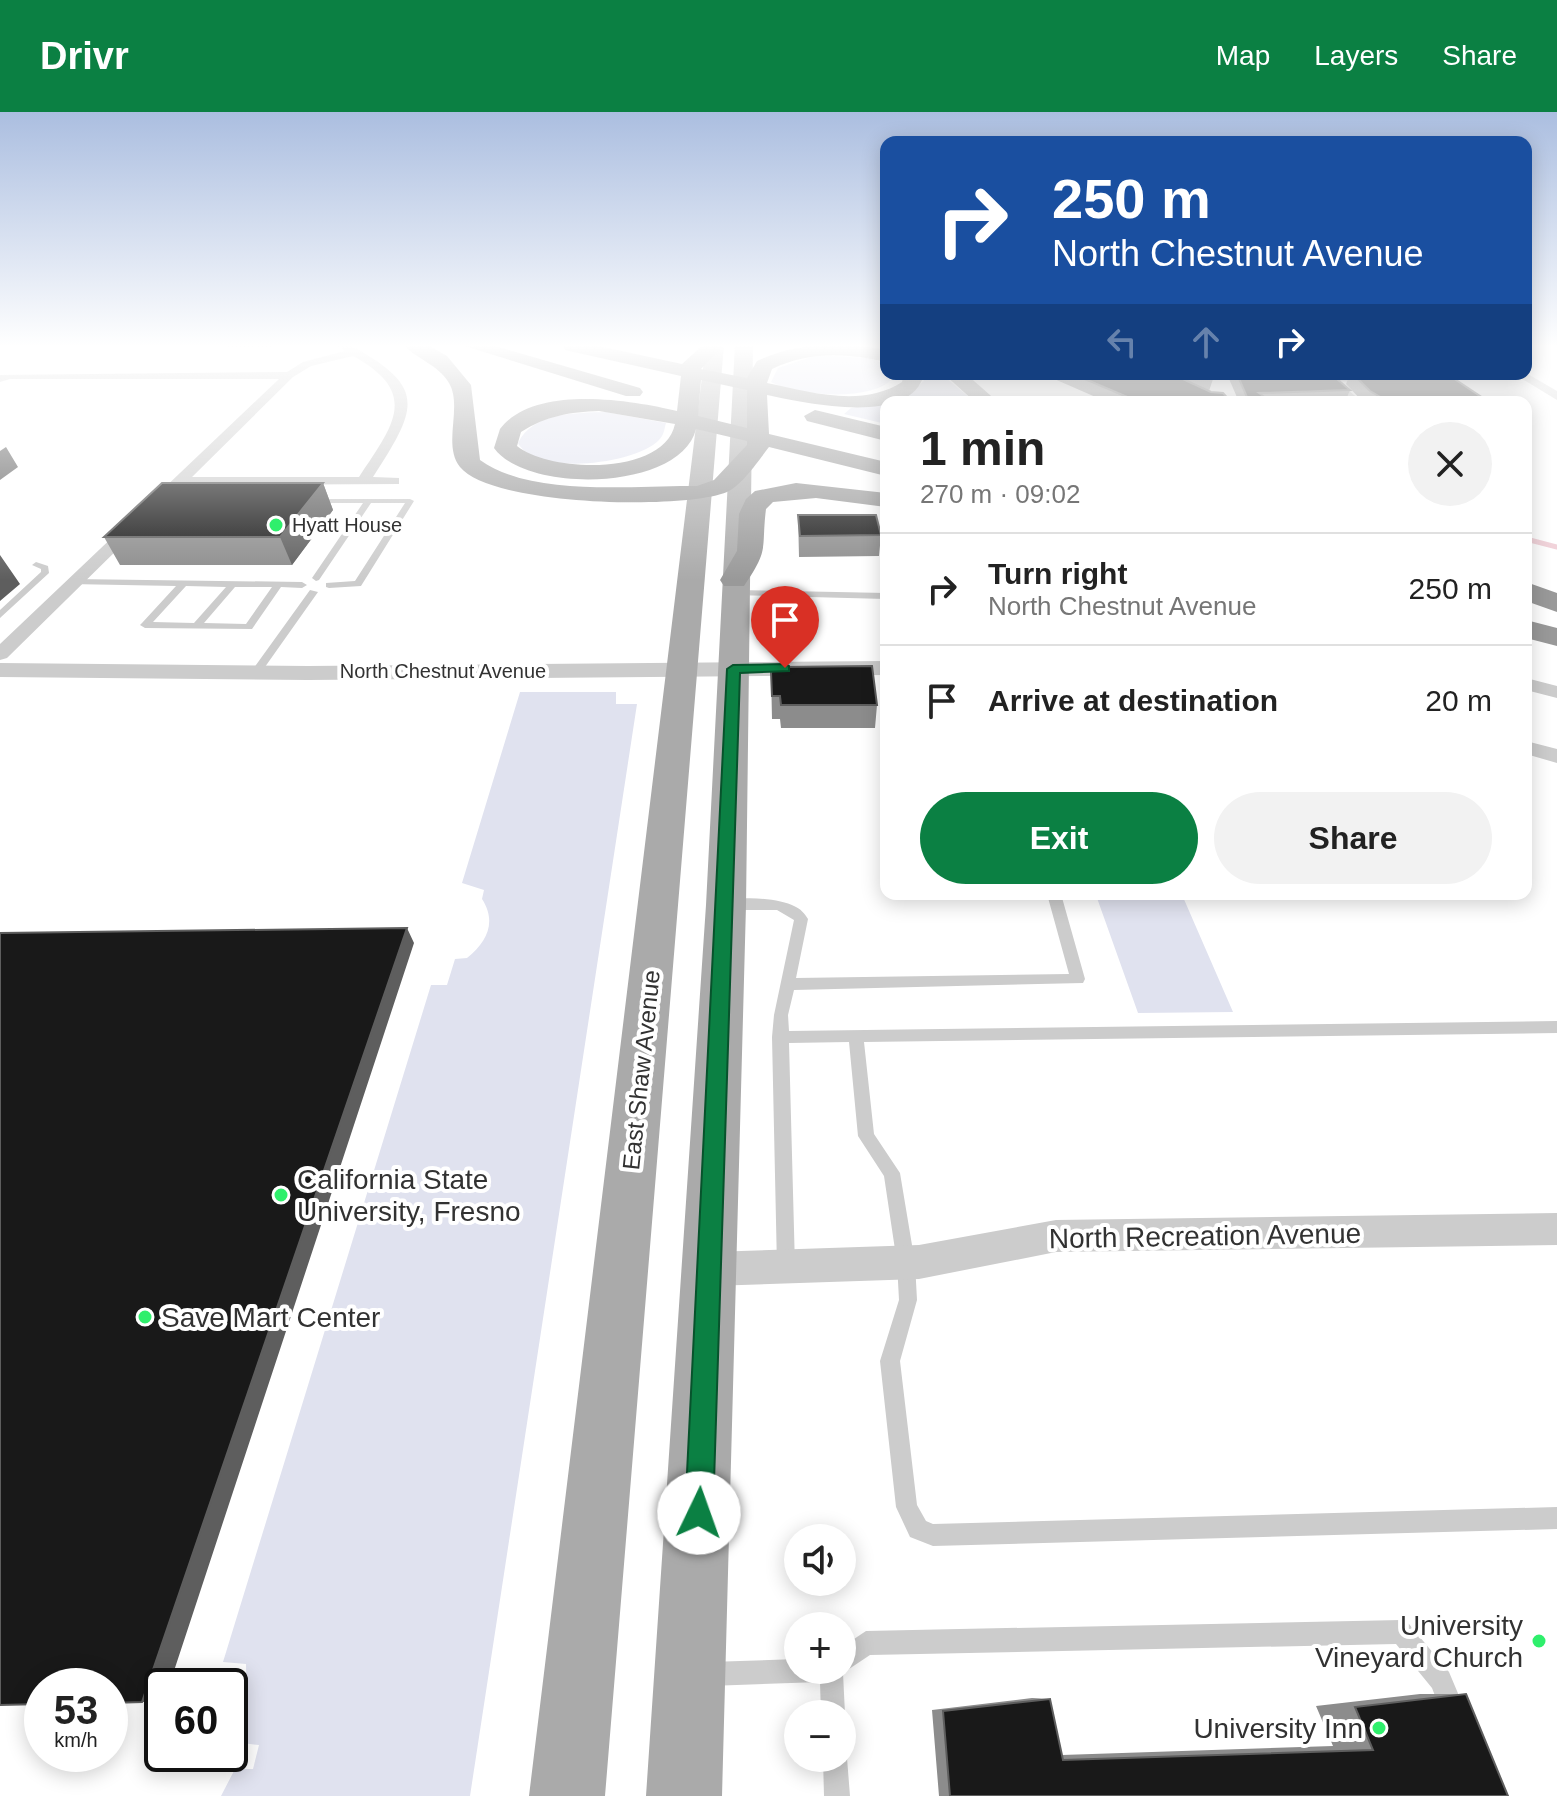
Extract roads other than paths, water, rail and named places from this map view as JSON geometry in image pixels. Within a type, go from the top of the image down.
[{"type":"highway","points":[[463,423],[465,452],[470,464],[485,475],[511,485],[557,492],[699,493],[723,485],[738,471],[758,446],[758,423]]},
{"type":"highway","points":[[522,423],[516,425],[504,444],[507,452],[521,462],[565,471],[624,468],[667,454],[682,439],[684,423]]},
{"type":"highway","points":[[722,423],[880,459]]},
{"type":"highway","points":[[852,423],[880,432]]},
{"type":"highway","points":[[792,440],[880,467]]},
{"type":"highway","points":[[734,586],[753,547],[752,510],[756,502],[765,496],[825,492],[880,499]]},
{"type":"highway","points":[[1532,595],[1557,603]]},
{"type":"highway","points":[[1532,631],[1557,637]]},
{"type":"highway","points":[[1532,658],[1557,664]]},
{"type":"main road","name":"East Shaw Avenue","points":[[567,1796],[707,423]]},
{"type":"main road","points":[[684,1796],[726,905],[740,423]]},
{"type":"street","points":[[0,654],[73,582],[166,500],[178,481],[241,423]]},
{"type":"street","points":[[363,481],[401,423]]},
{"type":"street","points":[[178,481],[394,481]]},
{"type":"street","points":[[0,635],[47,607]]},
{"type":"street","name":"North Chestnut Avenue","points":[[0,670],[256,672],[880,668]]},
{"type":"street","points":[[1532,686],[1557,692]]},
{"type":"street","points":[[1532,749],[1557,756]]},
{"type":"street","name":"North Recreation Avenue","points":[[711,1269],[906,1263],[1056,1236],[1557,1229]]},
{"type":"lane","points":[[256,672],[313,592],[329,585],[358,584],[410,501],[294,501]]},
{"type":"lane","points":[[73,582],[302,585],[316,578],[369,501]]},
{"type":"lane","points":[[0,615],[45,573],[45,568],[36,565]]},
{"type":"lane","points":[[316,578],[327,579],[329,585]]},
{"type":"lane","points":[[197,626],[230,583],[243,579]]},
{"type":"lane","points":[[185,582],[145,625],[249,627],[271,583]]},
{"type":"lane","points":[[302,585],[302,589],[313,592]]},
{"type":"lane","points":[[734,586],[880,596]]},
{"type":"lane","points":[[789,984],[1078,979],[1056,900]]},
{"type":"lane","points":[[726,905],[781,905],[796,911],[802,926],[781,1015],[786,1267]]},
{"type":"lane","points":[[780,1037],[1557,1027]]},
{"type":"lane","points":[[856,1037],[866,1136],[892,1173],[906,1263],[908,1300],[890,1361],[907,1507],[912,1522],[925,1533],[1557,1518]]},
{"type":"lane","points":[[856,1651],[866,1643],[1401,1632],[1441,1680],[1464,1738]]},
{"type":"lane","points":[[691,1675],[784,1670]]},
{"type":"lane","points":[[836,1772],[837,1796]]},
{"type":"waterway","points":[[1532,541],[1557,547]]},
{"type":"place","name":"Hyatt House","points":[[276,525]]},
{"type":"place","name":"California State University, Fresno","points":[[281,1195]]},
{"type":"place","name":"Save Mart Center","points":[[145,1317]]},
{"type":"place","name":"University Vineyard Church","points":[[1539,1641]]},
{"type":"place","name":"University Inn","points":[[1379,1728]]}]
